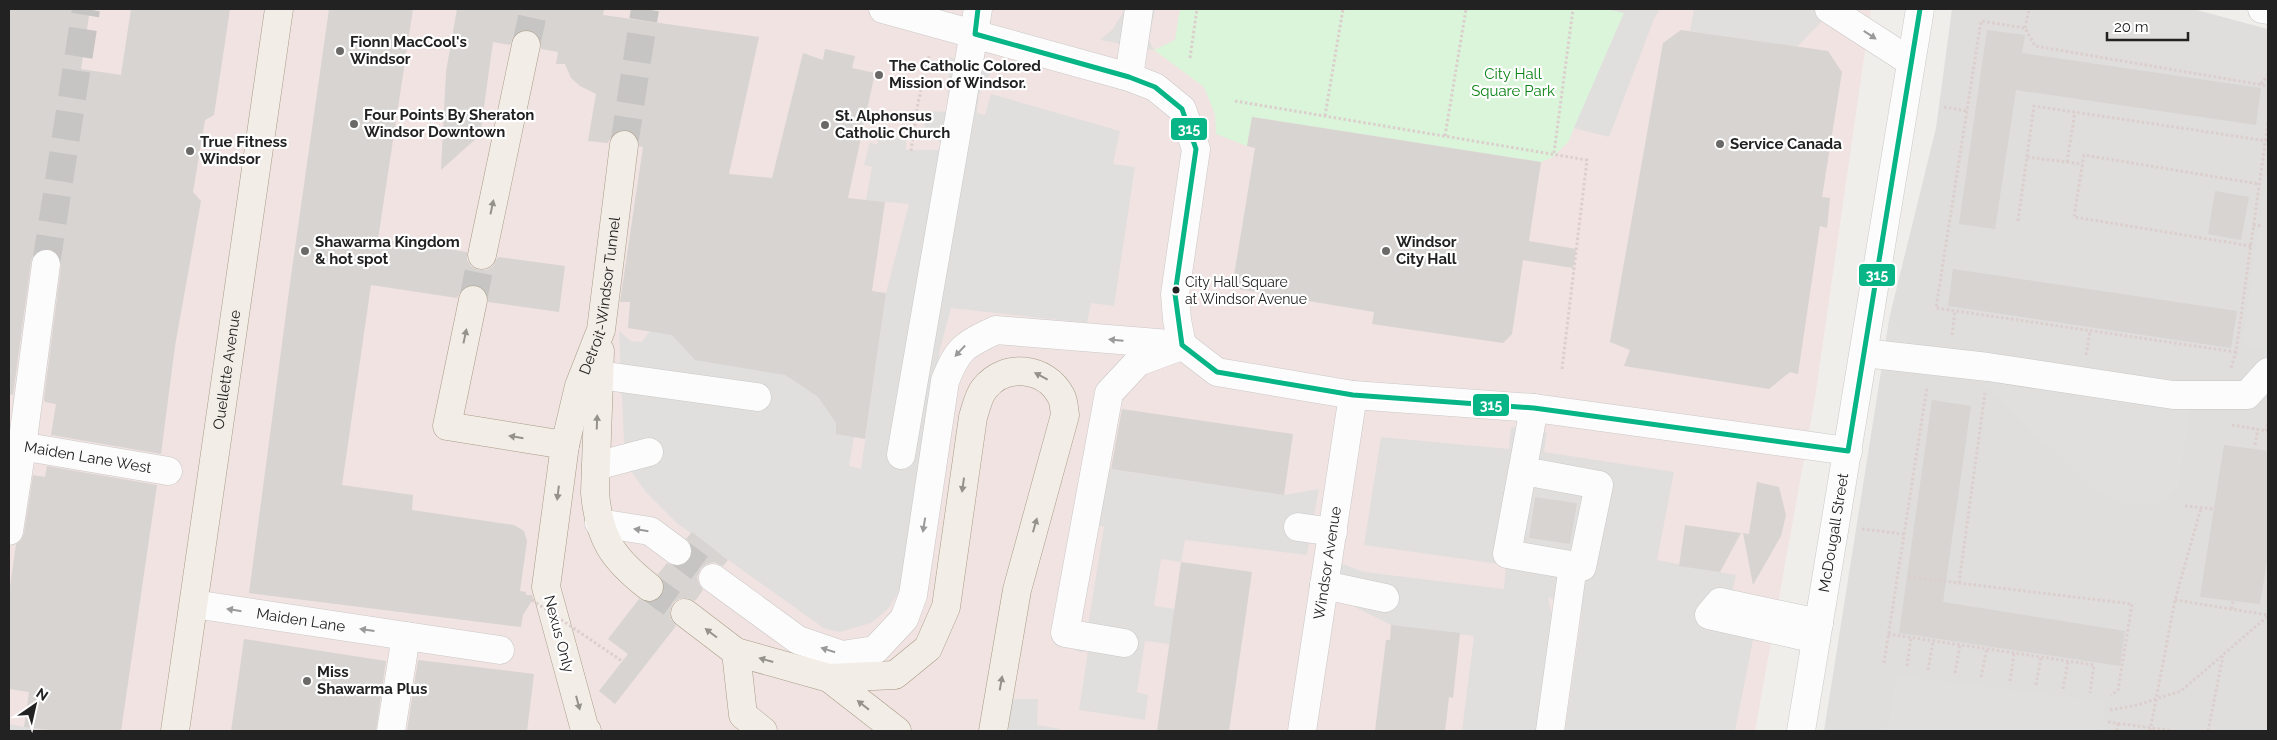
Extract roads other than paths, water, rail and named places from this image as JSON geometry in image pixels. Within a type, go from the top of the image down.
[{"type":"main road","name":"Ouellette Avenue","points":[[176,731],[279,9]]},
{"type":"main road","points":[[482,254],[526,45]]},
{"type":"main road","name":"Detroit-Windsor Tunnel","points":[[564,445],[579,386],[601,330],[624,145]]},
{"type":"main road","points":[[473,300],[447,426],[564,445]]},
{"type":"main road","points":[[601,330],[594,493],[599,523],[611,550],[620,563],[649,587]]},
{"type":"main road","points":[[685,614],[736,652],[829,678],[895,675],[928,648],[946,607],[973,418],[977,402],[984,389],[999,376],[1008,372],[1029,371],[1053,384],[1062,398],[1065,415],[1017,590],[993,731]]},
{"type":"main road","name":"Nexus Only","points":[[564,445],[546,587],[585,730],[587,731]]},
{"type":"main road","points":[[736,652],[743,715],[764,731]]},
{"type":"main road","points":[[829,678],[896,731]]},
{"type":"street","points":[[883,9],[976,22],[1156,87],[1182,109],[1196,149],[1175,294],[1177,320],[1182,345]]},
{"type":"street","points":[[1129,77],[1139,9]]},
{"type":"street","points":[[1829,9],[1911,62]]},
{"type":"street","name":"McDougall Street","points":[[1801,731],[1920,9]]},
{"type":"street","points":[[2262,9],[2268,10]]},
{"type":"street","points":[[901,455],[976,22]]},
{"type":"street","points":[[9,532],[16,446],[46,264]]},
{"type":"street","points":[[713,578],[798,640],[842,655],[875,650],[904,619],[913,595],[945,381],[955,357],[969,342],[996,330],[1182,345],[1217,372],[1353,395],[1534,408],[1848,451]]},
{"type":"street","points":[[1124,643],[1065,633],[1109,393],[1138,362],[1182,345]]},
{"type":"street","points":[[1864,353],[1988,367],[2173,395],[2247,394],[2268,372]]},
{"type":"street","points":[[599,375],[757,397]]},
{"type":"street","name":"Windsor Avenue","points":[[1302,731],[1353,395]]},
{"type":"street","points":[[1524,471],[1599,485],[1582,567],[1507,554],[1524,471],[1534,408]]},
{"type":"street","name":"Maiden Lane West","points":[[16,446],[168,471]]},
{"type":"street","points":[[596,466],[649,452]]},
{"type":"street","points":[[599,523],[650,531],[677,551]]},
{"type":"street","points":[[1298,527],[1333,532]]},
{"type":"street","points":[[1550,731],[1573,565]]},
{"type":"street","points":[[1324,585],[1385,598]]},
{"type":"street","name":"Maiden Lane","points":[[194,604],[500,650]]},
{"type":"street","points":[[391,731],[406,636]]},
{"type":"tunnel","points":[[46,264],[86,9]]},
{"type":"tunnel","points":[[526,45],[534,9]]},
{"type":"tunnel","points":[[624,145],[645,9]]},
{"type":"tunnel","points":[[473,300],[482,255]]},
{"type":"tunnel","points":[[677,551],[713,578]]},
{"type":"tunnel","points":[[649,587],[685,613]]},
{"type":"place","name":"Fionn MacCool's Windsor","points":[[340,51]]},
{"type":"place","name":"The Catholic Colored Mission of Windsor.","points":[[879,75]]},
{"type":"place","name":"Four Points By Sheraton Windsor Downtown","points":[[354,124]]},
{"type":"place","name":"St. Alphonsus Catholic Church","points":[[825,125]]},
{"type":"place","name":"Service Canada","points":[[1720,144]]},
{"type":"place","name":"True Fitness Windsor","points":[[190,151]]},
{"type":"place","name":"Shawarma Kingdom & hot spot","points":[[305,251]]},
{"type":"place","name":"Windsor City Hall","points":[[1386,251]]},
{"type":"place","name":"City Hall Square at Windsor Avenue","points":[[1176,290]]},
{"type":"place","name":"Miss Shawarma Plus","points":[[307,681]]},
{"type":"park label","name":"City Hall Square Park","points":[[1513,82]]}]
